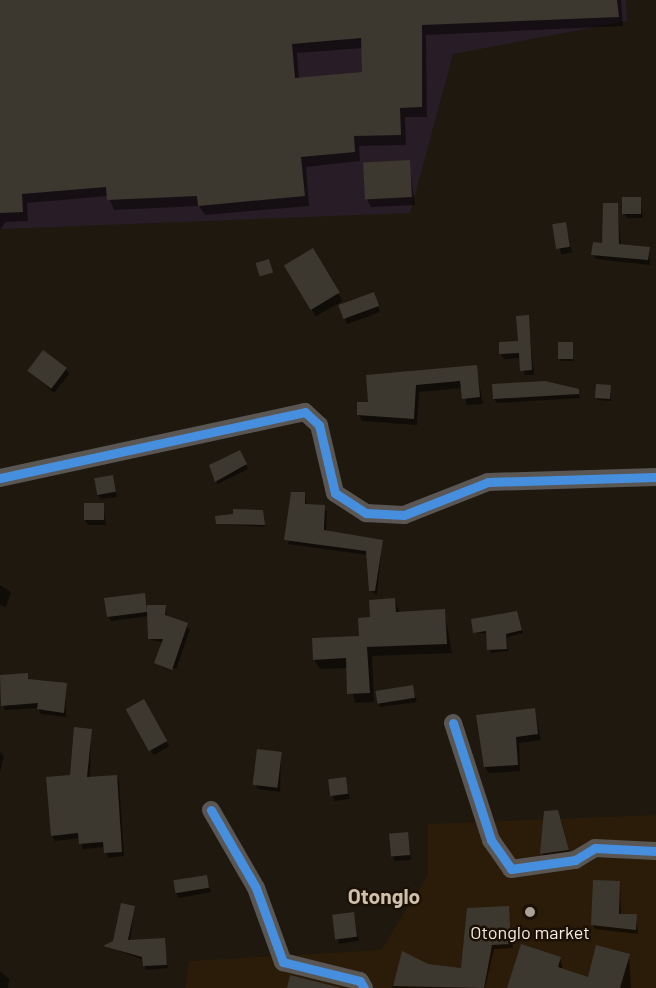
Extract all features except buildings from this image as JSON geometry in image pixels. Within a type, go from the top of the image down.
[{"type":"street","points":[[0,478],[304,412],[320,425],[335,493],[366,513],[404,516],[488,482],[656,477]]},
{"type":"street","points":[[453,723],[491,840],[511,869],[575,860],[595,848],[656,851]]},
{"type":"street","points":[[211,810],[256,888],[283,962],[360,981],[364,988]]},
{"type":"shaded area","points":[[0,0],[626,0],[627,21],[453,54],[410,213],[0,229]]},
{"type":"shaded area","name":"Otonglo market","points":[[656,815],[656,988],[185,988],[189,961],[381,950],[428,875],[428,824]]},
{"type":"cycle path","points":[[0,478],[305,412],[319,425],[335,493],[366,513],[404,515],[488,482],[656,477]]},
{"type":"cycle path","points":[[453,723],[491,840],[511,869],[575,860],[595,848],[656,851]]},
{"type":"cycle path","points":[[211,810],[256,888],[283,962],[360,981],[364,988]]},
{"type":"place","name":"Otonglo market","points":[[530,912]]},
{"type":"district","name":"Otonglo","points":[[384,896]]}]
